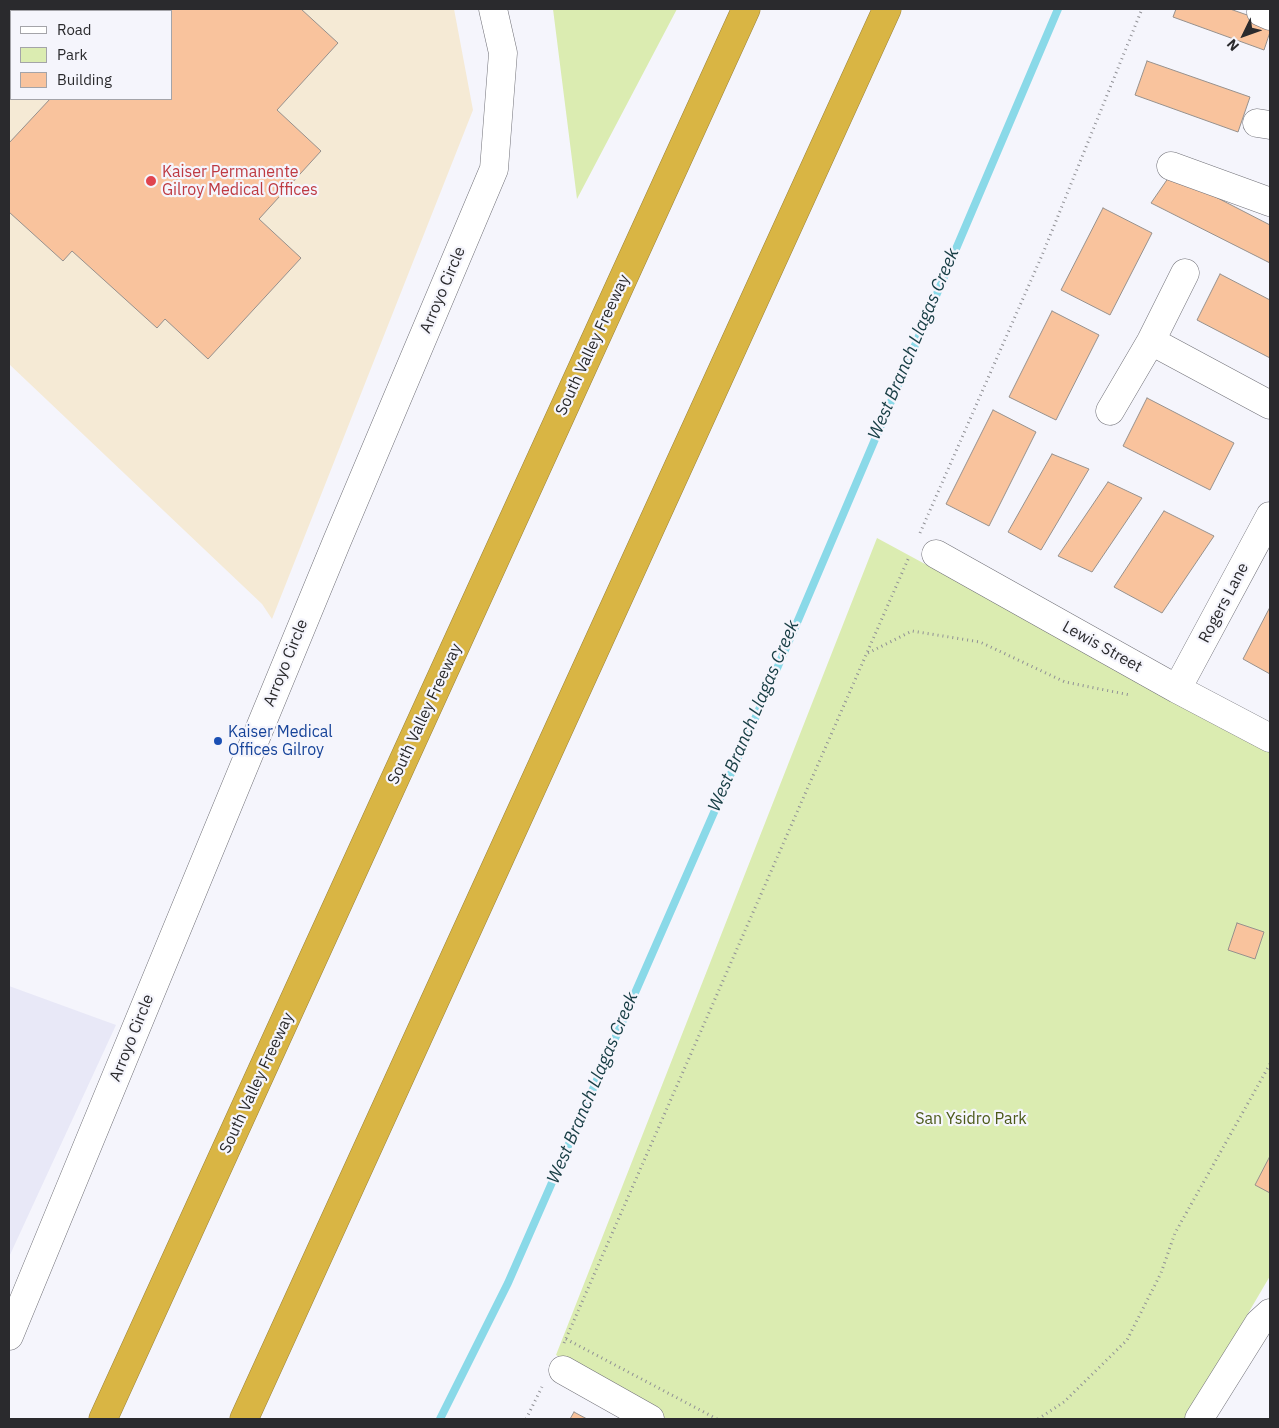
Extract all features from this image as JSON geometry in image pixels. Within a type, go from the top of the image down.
[{"type":"highway","name":"South Valley Freeway","points":[[103,1419],[746,9]]},
{"type":"highway","points":[[244,1419],[887,9]]},
{"type":"street","name":"Arroyo Circle","points":[[9,1336],[333,550],[494,169],[503,53],[493,9]]},
{"type":"street","points":[[1171,166],[1270,202]]},
{"type":"street","points":[[1110,411],[1151,341],[1185,273]]},
{"type":"street","points":[[1151,341],[1270,406]]},
{"type":"street","name":"Rogers Lane","points":[[1177,689],[1270,516]]},
{"type":"street","name":"Lewis Street","points":[[923,546],[1177,689],[1270,738]]},
{"type":"street","points":[[1199,1419],[1259,1322],[1270,1313]]},
{"type":"street","points":[[557,1365],[650,1419]]},
{"type":"path","points":[[526,1419],[557,1365],[566,1339],[867,653],[923,546],[1142,9]]},
{"type":"path","points":[[867,653],[912,631],[980,642],[1065,682],[1136,696]]},
{"type":"path","points":[[1038,1419],[1064,1402],[1127,1340],[1161,1273],[1175,1233],[1270,1064]]},
{"type":"path","points":[[566,1339],[717,1419]]},
{"type":"shaded area","points":[[9,9],[454,9],[473,110],[272,619],[262,604],[9,364]]},
{"type":"shaded area","points":[[9,986],[116,1025],[9,1257]]},
{"type":"green space","points":[[553,9],[677,9],[577,199]]},
{"type":"green space","name":"San Ysidro Park","points":[[877,538],[1270,751],[1270,1276],[1186,1419],[667,1419],[556,1355]]},
{"type":"building","name":"Kaiser Permanente Gilroy Medical Offices","points":[[301,9],[338,43],[277,110],[321,151],[259,219],[301,258],[208,359],[165,319],[157,328],[72,251],[63,261],[9,212],[9,143],[49,100],[172,100],[172,10],[148,10]]},
{"type":"building","points":[[1176,9],[1230,9],[1270,23],[1270,32],[1264,50],[1173,17]]},
{"type":"building","points":[[1147,61],[1250,97],[1238,132],[1135,95]]},
{"type":"building","points":[[1171,174],[1270,225],[1270,263],[1151,203]]},
{"type":"building","points":[[1103,208],[1152,233],[1110,315],[1061,290]]},
{"type":"building","points":[[1220,274],[1270,300],[1270,358],[1197,320]]},
{"type":"building","points":[[1052,311],[1099,335],[1056,420],[1009,397]]},
{"type":"building","points":[[1147,398],[1234,443],[1210,490],[1123,446]]},
{"type":"building","points":[[993,410],[1036,432],[989,526],[946,504]]},
{"type":"building","points":[[1052,454],[1089,469],[1041,550],[1008,532]]},
{"type":"building","points":[[1108,482],[1142,498],[1092,572],[1058,556]]},
{"type":"building","points":[[1164,511],[1214,536],[1162,613],[1114,587]]},
{"type":"building","points":[[1270,607],[1270,674],[1243,659]]},
{"type":"building","points":[[1237,923],[1264,932],[1255,959],[1228,950]]},
{"type":"building","points":[[1270,1156],[1270,1193],[1255,1185]]},
{"type":"building","points":[[574,1412],[587,1419],[570,1419]]},
{"type":"waterway","name":"West Branch Llagas Creek","points":[[440,1419],[508,1283],[796,625],[1058,9]]},
{"type":"place","name":"Kaiser Permanente Gilroy Medical Offices","points":[[151,181]]},
{"type":"place","name":"Kaiser Medical Offices Gilroy","points":[[218,741]]}]
